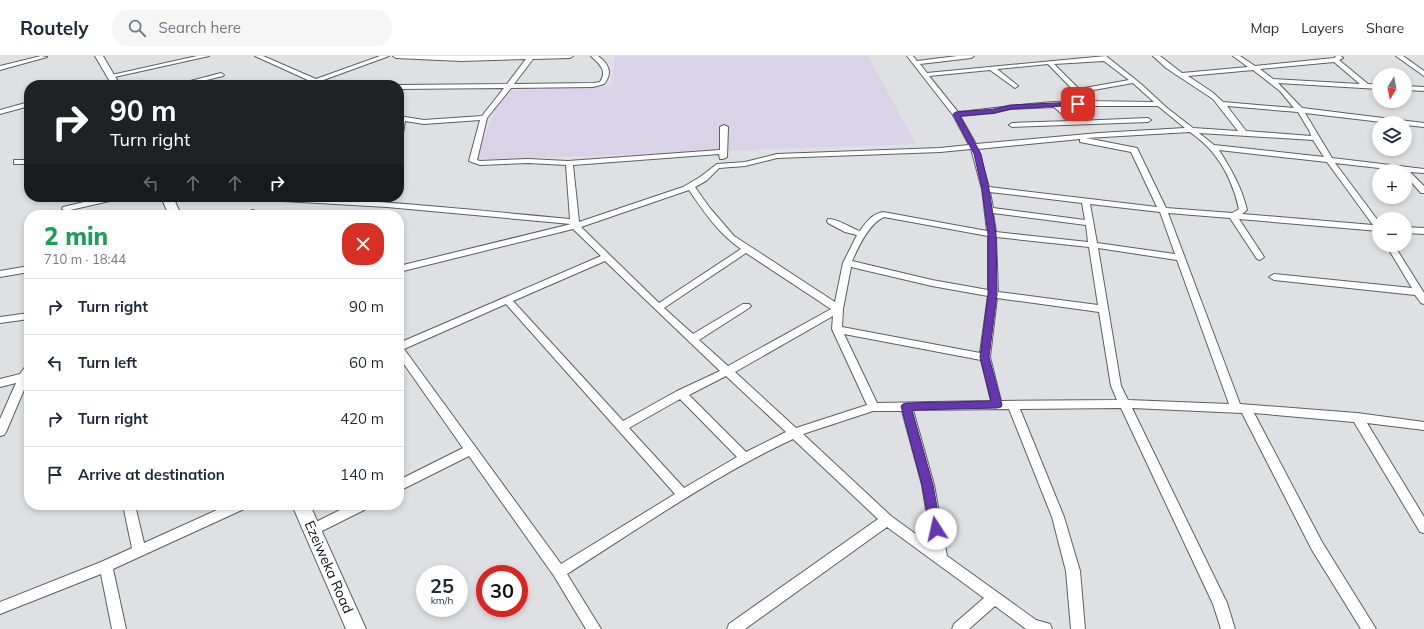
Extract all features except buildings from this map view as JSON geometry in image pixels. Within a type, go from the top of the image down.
[{"type":"main road","points":[[101,56],[113,80]]},
{"type":"main road","name":"Ezeiweka Road","points":[[303,510],[356,629]]},
{"type":"street","points":[[117,80],[206,56]]},
{"type":"street","points":[[258,56],[314,80]]},
{"type":"street","points":[[319,80],[386,56]]},
{"type":"street","points":[[396,56],[422,59],[470,60],[570,56]]},
{"type":"street","points":[[404,87],[593,85],[602,83],[606,78],[606,69],[594,56]]},
{"type":"street","points":[[913,59],[971,56]]},
{"type":"street","points":[[1156,56],[1165,65],[1210,93],[1222,104],[1244,134]]},
{"type":"street","points":[[1236,56],[1256,68],[1272,81],[1300,110],[1329,160],[1372,218]]},
{"type":"street","points":[[1400,56],[1424,74]]},
{"type":"street","points":[[0,68],[44,57]]},
{"type":"street","points":[[527,57],[509,85],[484,118],[473,161],[480,163],[528,161],[568,163],[723,152]]},
{"type":"street","points":[[926,75],[1103,57],[1134,81],[1158,104],[1192,130],[1211,147],[1230,174],[1240,195],[1243,210],[1233,216]]},
{"type":"street","points":[[1181,75],[1337,58],[1366,86]]},
{"type":"street","points":[[913,59],[956,114],[977,154],[986,189],[992,234],[993,294],[985,357],[997,405]]},
{"type":"street","points":[[1049,62],[1089,104]]},
{"type":"street","points":[[991,68],[1015,86]]},
{"type":"street","points":[[200,80],[221,75]]},
{"type":"street","points":[[1077,91],[1134,81]]},
{"type":"street","points":[[1272,81],[1372,86]]},
{"type":"street","points":[[1412,88],[1424,89]]},
{"type":"street","points":[[956,114],[994,111],[1010,107],[1055,104],[1158,104]]},
{"type":"street","points":[[1055,104],[1076,123]]},
{"type":"street","points":[[1222,104],[1300,110],[1424,125]]},
{"type":"street","points":[[0,112],[24,106]]},
{"type":"street","points":[[404,119],[424,122],[484,118]]},
{"type":"street","points":[[1012,125],[1148,120]]},
{"type":"street","points":[[724,127],[724,165]]},
{"type":"street","points":[[404,268],[575,224],[691,187],[703,179],[717,166],[745,164],[777,156],[940,150],[1099,135],[1192,130],[1315,138]]},
{"type":"street","points":[[1076,138],[1134,150],[1163,210],[1241,409],[1317,546],[1369,629]]},
{"type":"street","points":[[1211,147],[1372,166]]},
{"type":"street","points":[[17,162],[24,162]]},
{"type":"street","points":[[568,163],[570,166],[575,224]]},
{"type":"street","points":[[1412,170],[1424,171]]},
{"type":"street","points":[[1412,178],[1423,189]]},
{"type":"street","points":[[691,187],[706,209],[731,238],[838,309]]},
{"type":"street","points":[[986,189],[1163,210],[1372,227]]},
{"type":"street","points":[[1086,200],[1116,386],[1220,603],[1228,629]]},
{"type":"street","points":[[66,210],[96,202]]},
{"type":"street","points":[[396,202],[575,224],[692,339],[887,520],[1034,627],[1045,629]]},
{"type":"street","points":[[989,210],[1089,223]]},
{"type":"street","points":[[873,408],[837,329],[838,309],[847,263],[854,248],[876,216],[883,214],[992,234],[1093,245],[1181,258]]},
{"type":"street","points":[[1233,216],[1260,257]]},
{"type":"street","points":[[831,221],[848,230],[863,234]]},
{"type":"street","points":[[1412,230],[1424,231]]},
{"type":"street","points":[[659,307],[746,249]]},
{"type":"street","points":[[1394,252],[1424,301]]},
{"type":"street","points":[[404,345],[607,257]]},
{"type":"street","points":[[847,263],[932,283],[993,294],[1104,309]]},
{"type":"street","points":[[0,274],[24,270]]},
{"type":"street","points":[[1274,277],[1418,292]]},
{"type":"street","points":[[507,300],[683,495]]},
{"type":"street","points":[[692,339],[746,306]]},
{"type":"street","points":[[621,427],[681,394],[728,371],[838,309]]},
{"type":"street","points":[[0,320],[24,317]]},
{"type":"street","points":[[837,329],[985,357]]},
{"type":"street","points":[[404,357],[558,572],[594,629]]},
{"type":"street","points":[[0,383],[24,374]]},
{"type":"street","points":[[0,432],[24,378]]},
{"type":"street","points":[[681,394],[745,458]]},
{"type":"street","points":[[1013,404],[1058,517],[1073,571],[1078,629]]},
{"type":"street","points":[[558,572],[760,449],[794,433],[851,413],[873,408],[1013,404],[1185,405],[1357,417],[1424,426]]},
{"type":"street","points":[[906,406],[928,485],[941,558]]},
{"type":"street","points":[[1357,417],[1424,528]]},
{"type":"street","points":[[404,483],[470,450]]},
{"type":"street","points":[[130,510],[139,551]]},
{"type":"street","points":[[0,608],[106,566],[229,510]]},
{"type":"street","points":[[312,530],[352,510]]},
{"type":"street","points":[[734,629],[887,520]]},
{"type":"street","points":[[106,566],[119,629]]},
{"type":"street","points":[[959,629],[994,598]]},
{"type":"shaded area","points":[[615,56],[868,56],[916,144],[475,160],[503,91],[611,86]]},
{"type":"route","points":[[936,529],[928,485],[906,406],[997,405],[985,357],[993,294],[992,234],[986,189],[977,154],[956,114],[994,111],[1010,107],[1078,104]]}]
